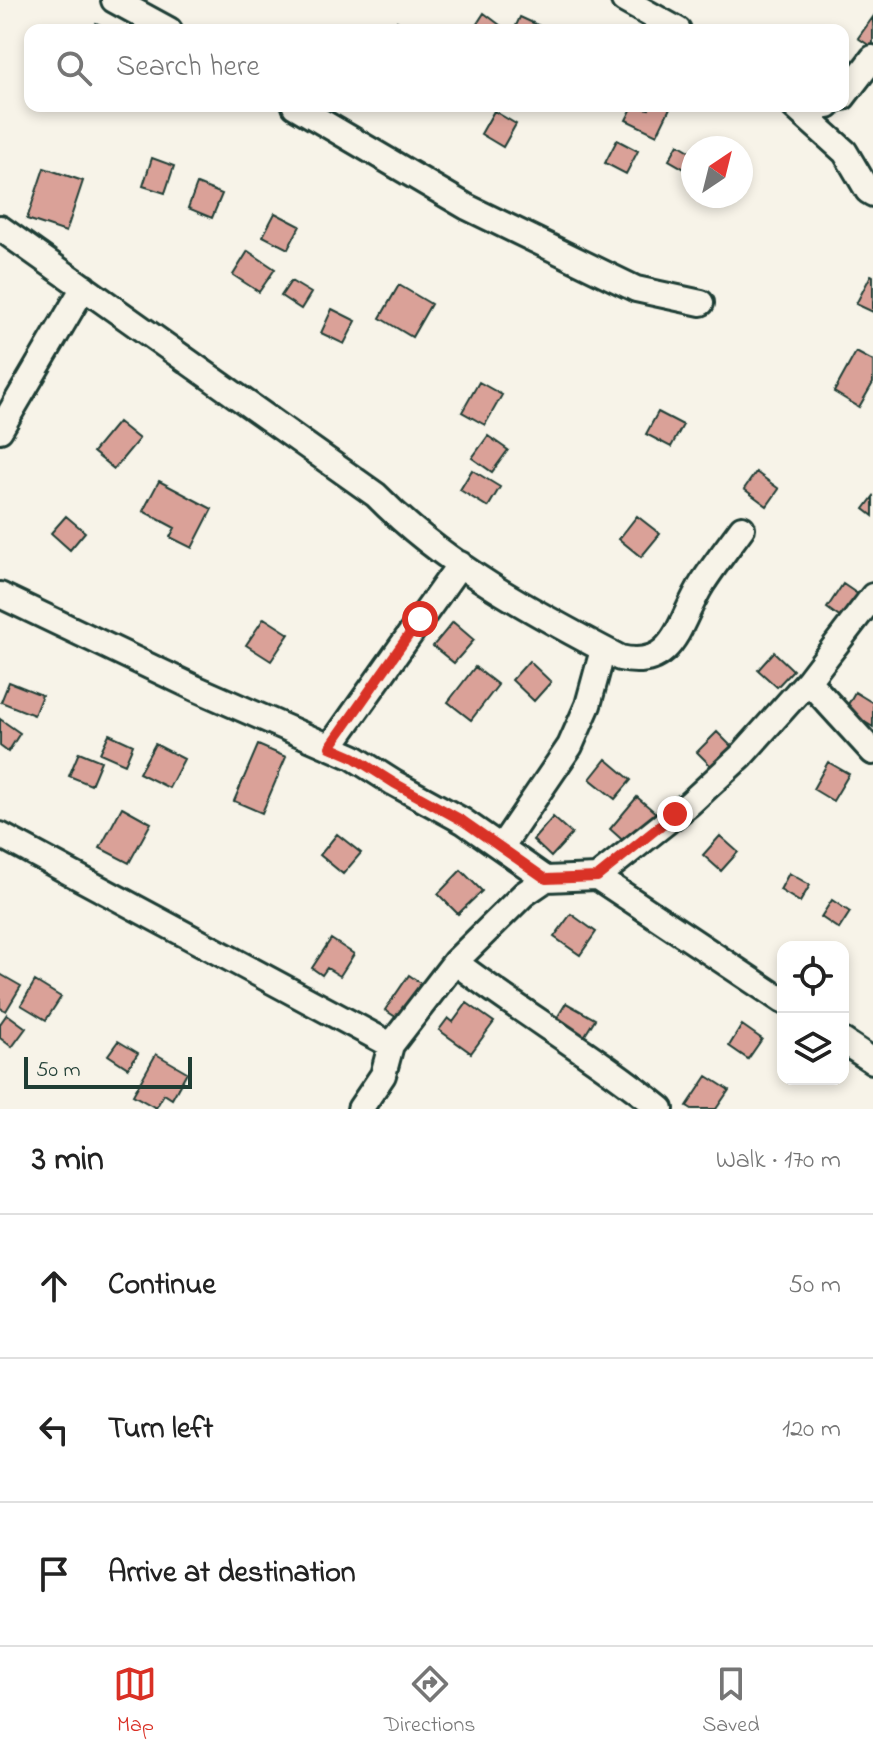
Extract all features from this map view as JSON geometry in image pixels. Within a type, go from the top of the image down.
[{"type":"street","points":[[114,0],[158,24]]},
{"type":"street","points":[[624,0],[667,24]]},
{"type":"street","points":[[849,89],[873,58]]},
{"type":"street","points":[[305,112],[467,207],[636,289],[701,303]]},
{"type":"street","points":[[803,112],[845,152],[868,191],[873,194]]},
{"type":"street","points":[[0,228],[376,495],[425,541],[620,658],[636,662],[651,659],[662,652],[674,639],[701,586],[742,528]]},
{"type":"street","points":[[0,430],[84,287]]},
{"type":"street","points":[[330,747],[460,564]]},
{"type":"street","points":[[0,595],[195,688],[353,757],[463,821],[546,879]]},
{"type":"street","points":[[597,877],[689,804],[741,756],[808,681],[873,596]]},
{"type":"street","points":[[502,846],[570,746],[588,705],[603,650]]},
{"type":"street","points":[[808,681],[873,752]]},
{"type":"street","points":[[0,835],[391,1045]]},
{"type":"street","points":[[360,1109],[383,1075],[391,1045],[455,962],[524,894],[546,879],[597,877],[777,997]]},
{"type":"street","points":[[455,962],[629,1083],[661,1109]]},
{"type":"street","points":[[849,1045],[873,1061]]},
{"type":"building","points":[[484,13],[499,24],[477,24]]},
{"type":"building","points":[[520,17],[535,24],[517,24]]},
{"type":"building","points":[[873,17],[873,48],[858,38]]},
{"type":"building","points":[[493,112],[516,124],[503,147],[481,134]]},
{"type":"building","points":[[630,112],[668,112],[657,135],[626,120]]},
{"type":"building","points":[[617,140],[638,151],[626,174],[605,163]]},
{"type":"building","points":[[678,144],[681,146],[681,167],[669,160]]},
{"type":"building","points":[[152,158],[174,166],[165,193],[143,186]]},
{"type":"building","points":[[44,168],[83,181],[66,232],[27,219]]},
{"type":"building","points":[[197,184],[222,194],[212,218],[188,208]]},
{"type":"building","points":[[275,213],[300,226],[288,249],[263,236]]},
{"type":"building","points":[[248,251],[275,269],[259,292],[233,275]]},
{"type":"building","points":[[873,276],[873,312],[856,304]]},
{"type":"building","points":[[291,281],[311,293],[301,309],[281,296]]},
{"type":"building","points":[[399,285],[431,304],[412,337],[380,318]]},
{"type":"building","points":[[332,309],[356,321],[344,344],[321,333]]},
{"type":"building","points":[[856,352],[873,361],[873,383],[859,407],[834,392]]},
{"type":"building","points":[[479,382],[502,395],[485,425],[462,412]]},
{"type":"building","points":[[658,412],[683,425],[671,447],[646,434]]},
{"type":"building","points":[[118,422],[139,439],[114,469],[93,452]]},
{"type":"building","points":[[488,436],[508,450],[492,472],[472,458]]},
{"type":"building","points":[[472,470],[500,487],[488,507],[460,490]]},
{"type":"building","points":[[756,472],[779,489],[767,506],[744,489]]},
{"type":"building","points":[[159,481],[212,509],[192,548],[170,537],[175,528],[143,511]]},
{"type":"building","points":[[873,497],[873,516],[864,509]]},
{"type":"building","points":[[66,516],[85,532],[70,550],[51,533]]},
{"type":"building","points":[[637,516],[660,534],[641,557],[619,539]]},
{"type":"building","points":[[843,584],[862,597],[845,621],[827,608]]},
{"type":"building","points":[[264,618],[289,634],[271,661],[246,645]]},
{"type":"building","points":[[453,622],[474,640],[454,663],[433,646]]},
{"type":"building","points":[[774,652],[793,670],[777,687],[758,670]]},
{"type":"building","points":[[529,661],[551,682],[534,701],[512,680]]},
{"type":"building","points":[[475,667],[498,685],[471,720],[448,702]]},
{"type":"building","points":[[9,682],[42,695],[34,715],[1,702]]},
{"type":"building","points":[[855,692],[873,703],[873,727],[845,710]]},
{"type":"building","points":[[0,719],[20,733],[8,752],[0,746]]},
{"type":"building","points":[[717,732],[733,748],[713,768],[697,752]]},
{"type":"building","points":[[109,734],[133,745],[125,764],[100,753]]},
{"type":"building","points":[[155,744],[184,759],[169,788],[139,773]]},
{"type":"building","points":[[258,745],[286,757],[262,813],[234,801]]},
{"type":"building","points":[[79,752],[101,761],[91,785],[69,776]]},
{"type":"building","points":[[606,759],[631,780],[615,799],[590,779]]},
{"type":"building","points":[[828,762],[849,774],[833,801],[813,789]]},
{"type":"building","points":[[637,797],[657,814],[629,846],[610,829]]},
{"type":"building","points":[[122,807],[151,823],[129,863],[100,848]]},
{"type":"building","points":[[553,817],[572,834],[551,857],[533,840]]},
{"type":"building","points":[[337,834],[361,853],[343,874],[320,855]]},
{"type":"building","points":[[720,836],[738,852],[721,871],[703,855]]},
{"type":"building","points":[[461,870],[482,891],[458,914],[438,894]]},
{"type":"building","points":[[789,873],[810,885],[800,902],[780,890]]},
{"type":"building","points":[[832,900],[850,912],[839,929],[821,917]]},
{"type":"building","points":[[571,914],[596,932],[580,955],[554,937]]},
{"type":"building","points":[[331,939],[354,954],[340,976],[327,968],[322,975],[312,968]]},
{"type":"building","points":[[0,974],[21,986],[6,1011],[0,1008]]},
{"type":"building","points":[[409,975],[428,988],[405,1023],[385,1010]]},
{"type":"building","points":[[35,981],[61,997],[46,1020],[21,1005]]},
{"type":"building","points":[[467,1003],[494,1022],[471,1053],[439,1030],[448,1018],[453,1022]]},
{"type":"building","points":[[566,1003],[595,1019],[582,1040],[554,1023]]},
{"type":"building","points":[[7,1014],[26,1028],[12,1047],[0,1038],[0,1024]]},
{"type":"building","points":[[742,1025],[762,1039],[748,1059],[729,1046]]},
{"type":"building","points":[[118,1041],[138,1053],[128,1068],[108,1055]]},
{"type":"building","points":[[156,1054],[187,1072],[172,1099],[164,1094],[156,1108],[133,1095]]},
{"type":"building","points":[[707,1076],[729,1090],[716,1109],[692,1109],[687,1106]]},
{"type":"route","points":[[420,619],[330,747],[353,757],[463,821],[546,879],[597,877],[675,814]]}]
